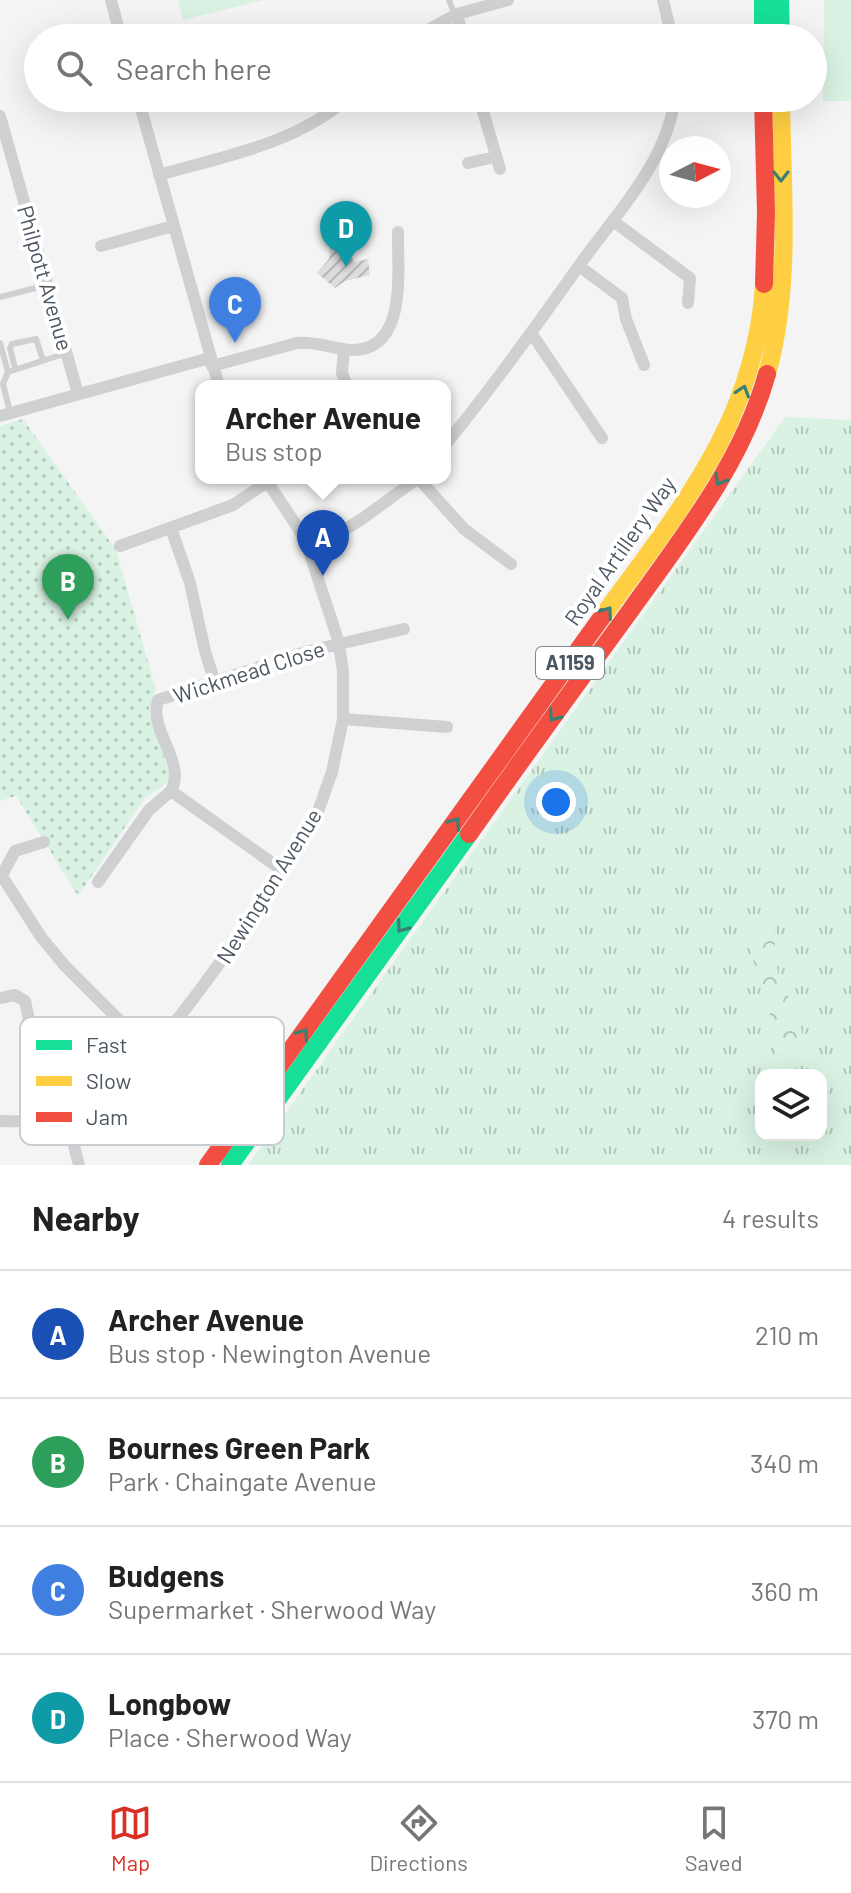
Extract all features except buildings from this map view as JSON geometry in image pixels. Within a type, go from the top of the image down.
[{"type":"main road","points":[[763,0],[763,24]]},
{"type":"main road","points":[[780,0],[781,24]]},
{"type":"main road","name":"Royal Artillery Way","points":[[284,1060],[672,521],[715,455],[744,390],[760,314],[764,237],[763,112]]},
{"type":"main road","name":"Royal Artillery Way","points":[[284,1090],[682,538],[739,447],[760,400],[772,353],[779,303],[781,112]]},
{"type":"main road","name":"Royal Artillery Way","points":[[208,1165],[222,1145]]},
{"type":"main road","name":"Royal Artillery Way","points":[[230,1165],[244,1145]]},
{"type":"street","points":[[111,0],[117,24]]},
{"type":"street","points":[[439,24],[456,15],[508,0]]},
{"type":"street","points":[[663,0],[669,24]]},
{"type":"street","points":[[456,15],[459,24]]},
{"type":"street","points":[[142,112],[217,380]]},
{"type":"street","points":[[159,175],[288,137],[332,112]]},
{"type":"street","points":[[468,163],[498,163],[483,112]]},
{"type":"street","points":[[451,437],[532,334],[613,221],[663,142],[671,112]]},
{"type":"street","name":"Philpott Avenue","points":[[0,116],[78,394]]},
{"type":"street","points":[[613,221],[690,278],[688,303]]},
{"type":"street","points":[[101,246],[173,226]]},
{"type":"street","points":[[5,414],[211,362],[307,342],[357,350],[374,344],[392,325],[397,306],[398,232]]},
{"type":"street","points":[[579,266],[622,298],[626,319],[644,365]]},
{"type":"street","points":[[532,334],[602,438]]},
{"type":"street","points":[[344,349],[342,373],[345,380]]},
{"type":"street","points":[[120,546],[233,505],[261,484]]},
{"type":"street","name":"Newington Avenue","points":[[180,1017],[222,962],[315,820],[324,799],[343,719],[343,672],[339,643],[309,551],[300,531],[269,484]]},
{"type":"street","points":[[309,551],[362,519],[410,484]]},
{"type":"street","points":[[423,484],[457,523],[511,564]]},
{"type":"street","points":[[171,528],[190,583],[215,683]]},
{"type":"street","name":"Wickmead Close","points":[[171,791],[176,775],[159,725],[158,700],[339,643],[404,629]]},
{"type":"street","points":[[343,719],[447,727]]},
{"type":"street","points":[[98,882],[149,810],[171,791],[282,870]]},
{"type":"street","points":[[44,842],[15,851],[1,874],[41,937],[116,1017]]},
{"type":"street","points":[[0,998],[15,995],[25,1001],[28,1017]]},
{"type":"street","name":"Newington Avenue","points":[[0,1121],[20,1120]]},
{"type":"street","points":[[74,1145],[79,1165]]},
{"type":"lane","points":[[449,0],[456,15]]},
{"type":"lane","points":[[0,297],[47,285]]},
{"type":"lane","points":[[12,370],[12,344],[36,339],[43,360]]},
{"type":"lane","points":[[0,343],[12,370]]},
{"type":"lane","points":[[5,414],[4,377],[12,370],[67,353]]},
{"type":"green space","points":[[178,0],[263,0],[183,20]]},
{"type":"green space","points":[[824,0],[851,0],[851,101],[827,101],[827,24],[824,24]]},
{"type":"green space","points":[[785,417],[851,420],[851,1165],[248,1165],[262,1145],[284,1145],[284,1115]]},
{"type":"green space","points":[[23,419],[116,550],[156,690],[149,708],[171,780],[144,799],[78,896],[16,796],[0,801],[0,426]]},
{"type":"green space","points":[[774,926],[779,976],[797,1014],[802,1036],[800,1046],[792,1052],[777,1054],[766,992],[751,955],[753,937],[759,929]]},
{"type":"traffic: fast","points":[[763,0],[763,24]]},
{"type":"traffic: fast","points":[[780,0],[781,24]]},
{"type":"traffic: fast","points":[[284,1090],[469,834]]},
{"type":"traffic: fast","points":[[230,1165],[244,1145]]},
{"type":"traffic: slow","points":[[767,374],[775,341],[783,272],[781,112]]},
{"type":"traffic: slow","points":[[602,617],[685,501],[730,422],[758,333],[764,284]]},
{"type":"traffic: jam","points":[[763,112],[764,284]]},
{"type":"traffic: jam","points":[[469,834],[709,498],[742,438],[767,374]]},
{"type":"traffic: jam","points":[[284,1059],[602,617]]},
{"type":"traffic: jam","points":[[208,1165],[222,1145]]},
{"type":"place","name":"Longbow","points":[[346,267]]},
{"type":"place","name":"Budgens","points":[[235,343]]},
{"type":"place","name":"Archer Avenue","points":[[323,576]]},
{"type":"place","name":"Bournes Green Park","points":[[68,620]]}]
